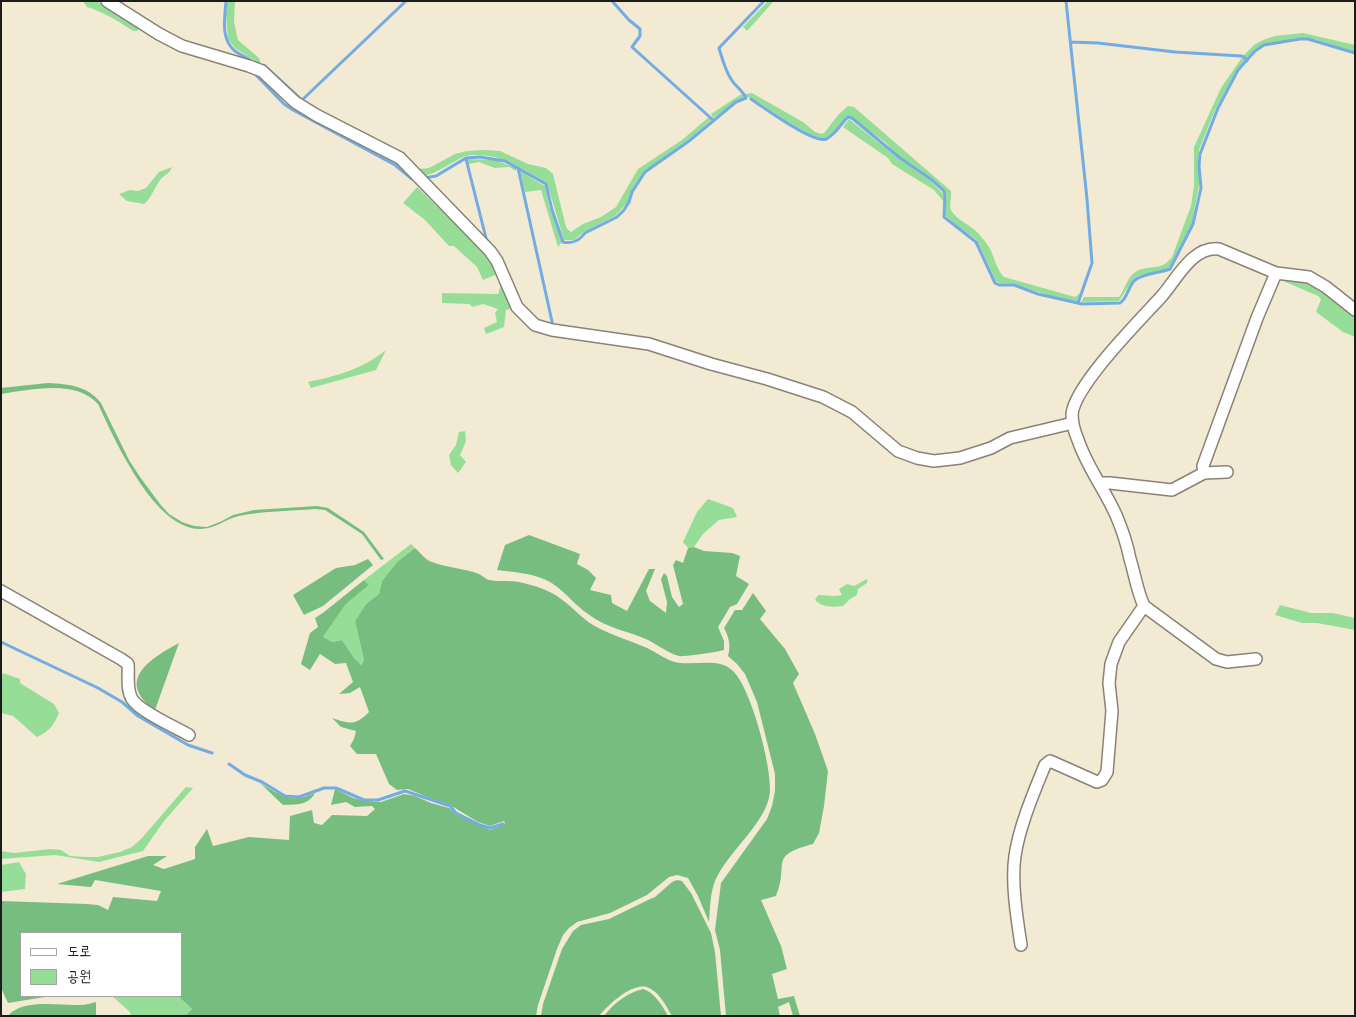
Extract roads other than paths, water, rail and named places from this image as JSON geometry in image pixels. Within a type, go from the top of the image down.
[{"type":"street","points":[[107,1],[159,34],[182,46],[249,66],[262,72],[295,102],[316,115],[400,158],[490,251],[497,261],[517,307],[535,325],[552,330],[649,344],[823,397],[852,412],[898,451],[917,458],[934,461],[960,458],[991,448],[1010,438],[1073,423]]},
{"type":"street","points":[[1256,659],[1227,662],[1216,659],[1144,606],[1139,595],[1130,558],[1116,515],[1078,440],[1072,416],[1078,395],[1111,352],[1169,288],[1194,256],[1203,250],[1219,249],[1276,273],[1309,277],[1326,287],[1355,310]]},
{"type":"street","points":[[1204,473],[1203,466],[1257,318],[1276,273]]},
{"type":"street","points":[[1099,483],[1172,490],[1204,473],[1211,471],[1227,472]]},
{"type":"street","points":[[1,591],[128,664],[128,684],[132,698],[139,707],[189,734]]},
{"type":"street","points":[[1021,945],[1017,916],[1015,855],[1030,802],[1046,765],[1050,761],[1097,782],[1102,780],[1106,772],[1112,711],[1108,683],[1111,664],[1119,642],[1144,606]]},
{"type":"waterway","points":[[226,1],[224,28],[227,40],[235,51],[254,64]]},
{"type":"waterway","points":[[264,65],[302,100],[406,1]]},
{"type":"waterway","points":[[612,1],[640,29],[640,36],[632,47],[713,120]]},
{"type":"waterway","points":[[424,178],[436,176],[466,158],[480,157],[505,161],[546,184],[552,210],[563,242],[576,241],[585,233],[617,217],[629,202],[632,192],[645,172],[689,141],[736,102],[746,98],[729,75],[719,48],[764,1]]},
{"type":"waterway","points":[[1066,1],[1092,263],[1078,303]]},
{"type":"waterway","points":[[751,99],[800,131],[820,139],[830,137],[848,117],[852,118],[944,191],[944,217],[976,242],[995,283],[999,285],[1014,285],[1038,294],[1082,304],[1120,303],[1135,280],[1147,274],[1170,269],[1193,224],[1201,188],[1200,154],[1218,108],[1238,70],[1255,51],[1264,45],[1308,39],[1355,53]]},
{"type":"waterway","points":[[1071,42],[1241,56],[1247,61]]},
{"type":"waterway","points":[[256,75],[284,104],[395,165],[412,179]]},
{"type":"waterway","points":[[466,159],[487,242]]},
{"type":"waterway","points":[[518,168],[553,326]]},
{"type":"waterway","points":[[1,642],[98,688],[122,702],[138,716],[188,745],[212,753]]},
{"type":"waterway","points":[[229,764],[245,775],[262,782],[285,796],[299,797],[324,788],[336,788],[364,800],[378,800],[405,791],[450,806],[456,813],[480,825],[490,828],[503,824]]}]
